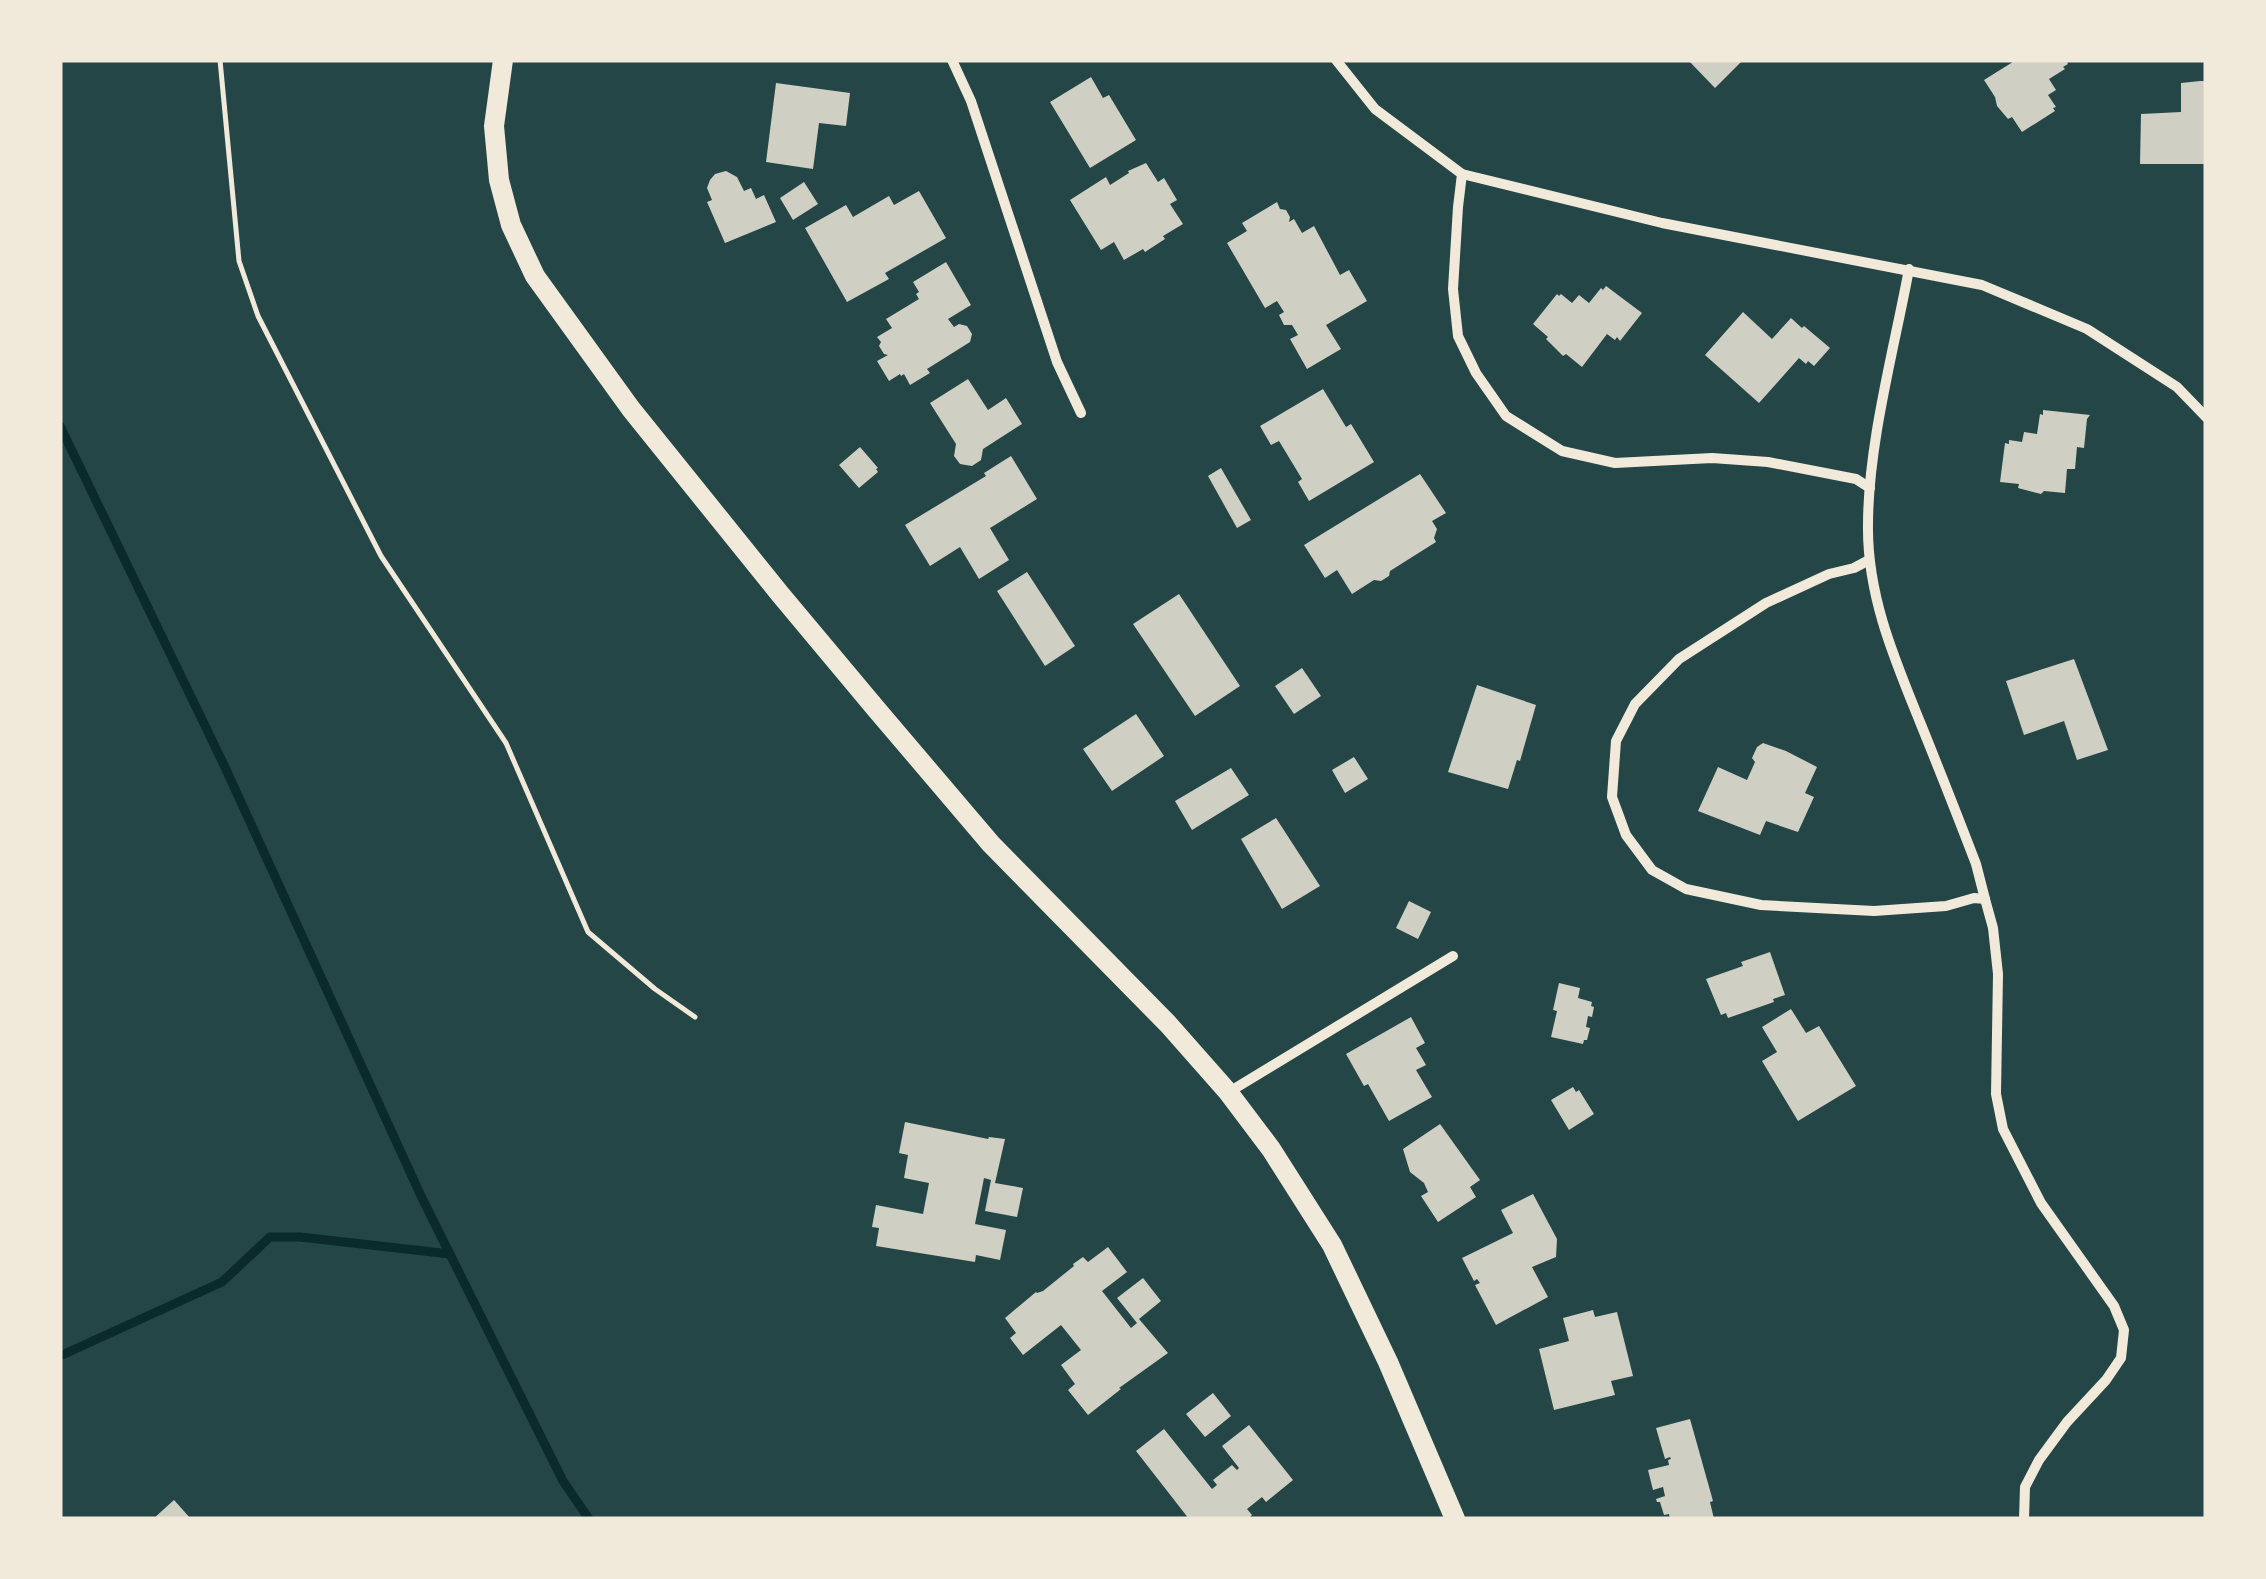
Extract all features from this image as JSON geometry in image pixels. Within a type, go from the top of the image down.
[{"type":"main road","points":[[503,60],[494,126],[499,180],[510,224],[535,276],[631,408],[780,594],[991,844],[1168,1024],[1228,1092],[1271,1149],[1332,1245],[1388,1362],[1455,1519]]},
{"type":"street","points":[[952,60],[971,101],[1057,362],[1082,413]]},
{"type":"street","points":[[1336,60],[1375,109],[1462,174],[1662,223],[1982,286],[2086,330],[2178,387],[2206,417]]},
{"type":"street","points":[[1462,174],[1453,289],[1458,336],[1476,373],[1506,416],[1562,451],[1614,463],[1712,458],[1768,462],[1856,478],[1870,488]]},
{"type":"street","points":[[1909,270],[1870,488],[1869,560],[1876,604],[1976,864],[1993,928],[1998,974],[1996,1094],[2003,1129],[2041,1203],[2114,1306],[2124,1330],[2121,1358],[2067,1422],[2025,1487],[2024,1519]]},
{"type":"street","points":[[1869,560],[1766,602],[1680,659],[1635,704],[1616,741],[1612,797],[1626,835],[1652,870],[1686,890],[1760,905],[1874,911],[1946,906],[1985,898]]},
{"type":"street","points":[[1228,1092],[1453,956]]},
{"type":"path","points":[[220,60],[238,261],[258,316],[381,556],[506,742],[588,932],[695,1016]]},
{"type":"shaded area","points":[[60,60],[2206,60],[2206,1519],[60,1519]]},
{"type":"building","points":[[1688,60],[1743,60],[1715,88]]},
{"type":"building","points":[[2016,60],[2066,60],[2068,64],[2049,79],[2056,90],[2048,95],[2055,111],[2022,132],[2012,117],[2008,119],[1997,106],[1984,80]]},
{"type":"building","points":[[1091,77],[1103,98],[1109,95],[1136,140],[1090,168],[1050,102]]},
{"type":"building","points":[[2206,81],[2206,164],[2140,164],[2141,114],[2181,112],[2181,83]]},
{"type":"building","points":[[776,83],[850,93],[846,126],[819,123],[813,169],[766,162]]},
{"type":"building","points":[[1146,163],[1158,182],[1164,178],[1177,200],[1170,204],[1183,224],[1145,252],[1143,249],[1124,260],[1114,242],[1101,250],[1070,200],[1106,177],[1110,185]]},
{"type":"building","points":[[726,171],[737,177],[744,191],[751,188],[756,199],[764,195],[776,222],[725,243],[707,202],[712,200],[707,188],[715,174]]},
{"type":"building","points":[[804,182],[818,204],[793,220],[780,198]]},
{"type":"building","points":[[919,191],[946,238],[885,273],[889,279],[847,302],[805,228],[846,205],[853,217],[889,196],[894,205]]},
{"type":"building","points":[[1277,202],[1280,209],[1286,210],[1289,222],[1294,219],[1302,233],[1314,226],[1340,275],[1349,270],[1367,301],[1326,325],[1341,349],[1307,369],[1290,339],[1298,335],[1292,325],[1284,325],[1279,315],[1284,312],[1277,301],[1265,308],[1227,243],[1247,231],[1242,223]]},
{"type":"building","points":[[946,262],[971,305],[948,319],[954,327],[967,326],[972,334],[970,342],[927,369],[930,373],[910,385],[904,374],[889,381],[877,361],[888,355],[877,337],[892,328],[886,319],[919,299],[913,282]]},
{"type":"building","points":[[1606,286],[1642,313],[1620,341],[1607,334],[1582,367],[1566,354],[1563,356],[1533,324],[1557,294],[1572,303],[1579,295],[1589,303]]},
{"type":"building","points":[[1743,312],[1772,339],[1791,318],[1830,348],[1814,366],[1799,358],[1759,403],[1705,355]]},
{"type":"building","points":[[968,379],[988,410],[1006,398],[1022,424],[983,449],[981,460],[972,466],[960,464],[954,456],[956,444],[930,403]]},
{"type":"building","points":[[1323,389],[1374,462],[1309,501],[1298,482],[1302,479],[1279,441],[1271,445],[1260,426]]},
{"type":"building","points":[[2043,410],[2090,415],[2084,448],[2077,447],[2075,469],[2067,469],[2065,493],[2041,494],[2018,488],[2019,484],[2000,482],[2005,443],[2022,442],[2024,432],[2037,434]]},
{"type":"building","points":[[860,447],[878,472],[859,488],[839,465]]},
{"type":"building","points":[[1011,456],[1037,499],[990,528],[1009,560],[979,579],[960,547],[930,566],[905,525],[986,476],[984,473]]},
{"type":"building","points":[[1221,468],[1251,520],[1237,528],[1208,476]]},
{"type":"building","points":[[1420,474],[1446,513],[1432,521],[1437,529],[1436,542],[1381,581],[1374,580],[1352,594],[1337,570],[1325,578],[1304,545]]},
{"type":"building","points":[[1027,572],[1075,646],[1045,666],[997,591]]},
{"type":"building","points":[[1179,594],[1240,686],[1195,716],[1133,624]]},
{"type":"building","points":[[2074,659],[2108,750],[2077,760],[2064,721],[2024,735],[2006,681]]},
{"type":"building","points":[[1302,668],[1321,696],[1294,714],[1275,686]]},
{"type":"building","points":[[1477,685],[1536,705],[1508,789],[1448,772]]},
{"type":"building","points":[[1136,714],[1164,756],[1112,791],[1083,749]]},
{"type":"building","points":[[1763,743],[1817,767],[1805,793],[1814,797],[1798,832],[1766,821],[1760,835],[1698,811],[1718,767],[1747,780],[1755,762],[1752,758]]},
{"type":"building","points":[[1354,757],[1368,779],[1345,793],[1332,770]]},
{"type":"building","points":[[1231,768],[1249,795],[1192,830],[1175,801]]},
{"type":"building","points":[[1276,818],[1320,886],[1282,909],[1241,839]]},
{"type":"building","points":[[1409,901],[1431,912],[1418,939],[1396,928]]},
{"type":"building","points":[[1770,952],[1785,995],[1728,1018],[1726,1013],[1721,1015],[1706,979]]},
{"type":"building","points":[[1559,983],[1580,988],[1578,998],[1592,1002],[1594,1007],[1592,1017],[1588,1016],[1586,1027],[1590,1028],[1583,1044],[1551,1037]]},
{"type":"building","points":[[1791,1009],[1806,1033],[1819,1026],[1856,1086],[1798,1121],[1762,1061],[1777,1052],[1762,1027]]},
{"type":"building","points":[[1411,1017],[1425,1043],[1416,1048],[1426,1065],[1416,1070],[1432,1097],[1389,1121],[1346,1054]]},
{"type":"building","points":[[1573,1087],[1594,1114],[1569,1130],[1551,1100]]},
{"type":"building","points":[[905,1122],[1005,1139],[995,1183],[1023,1188],[1017,1217],[985,1211],[991,1180],[984,1178],[975,1224],[1006,1230],[1000,1260],[976,1255],[975,1262],[876,1246],[879,1228],[872,1227],[876,1205],[923,1214],[929,1183],[904,1178],[908,1155],[899,1153]]},
{"type":"building","points":[[1440,1124],[1480,1180],[1470,1187],[1476,1197],[1438,1222],[1421,1196],[1428,1192],[1424,1183],[1410,1172],[1403,1149]]},
{"type":"building","points":[[1533,1194],[1557,1239],[1556,1257],[1532,1267],[1548,1297],[1496,1325],[1475,1285],[1480,1283],[1474,1281],[1462,1258],[1513,1233],[1501,1210]]},
{"type":"building","points":[[1108,1247],[1127,1272],[1102,1291],[1131,1328],[1137,1323],[1117,1298],[1143,1278],[1161,1301],[1139,1319],[1168,1353],[1088,1415],[1068,1390],[1075,1384],[1061,1365],[1081,1350],[1061,1325],[1023,1355],[1010,1338],[1016,1333],[1005,1318],[1083,1257],[1088,1262]]},
{"type":"building","points":[[1593,1310],[1595,1317],[1617,1312],[1633,1376],[1611,1381],[1615,1395],[1554,1410],[1539,1349],[1569,1341],[1563,1318]]},
{"type":"building","points":[[1213,1393],[1231,1416],[1205,1437],[1186,1414]]},
{"type":"building","points":[[1690,1419],[1713,1501],[1710,1502],[1714,1519],[1670,1519],[1669,1514],[1664,1515],[1656,1499],[1665,1496],[1663,1487],[1653,1490],[1648,1470],[1669,1465],[1671,1459],[1665,1459],[1656,1428]]},
{"type":"building","points":[[1249,1425],[1293,1480],[1266,1502],[1262,1497],[1247,1509],[1252,1515],[1248,1519],[1189,1519],[1136,1451],[1164,1429],[1212,1489],[1217,1485],[1213,1480],[1232,1465],[1239,1468],[1222,1446]]},
{"type":"building","points":[[174,1500],[191,1519],[153,1519]]},
{"type":"waterway","points":[[60,426],[224,765],[421,1196],[563,1481],[589,1519]]},
{"type":"waterway","points":[[60,1356],[222,1282],[270,1237],[450,1254]]}]
